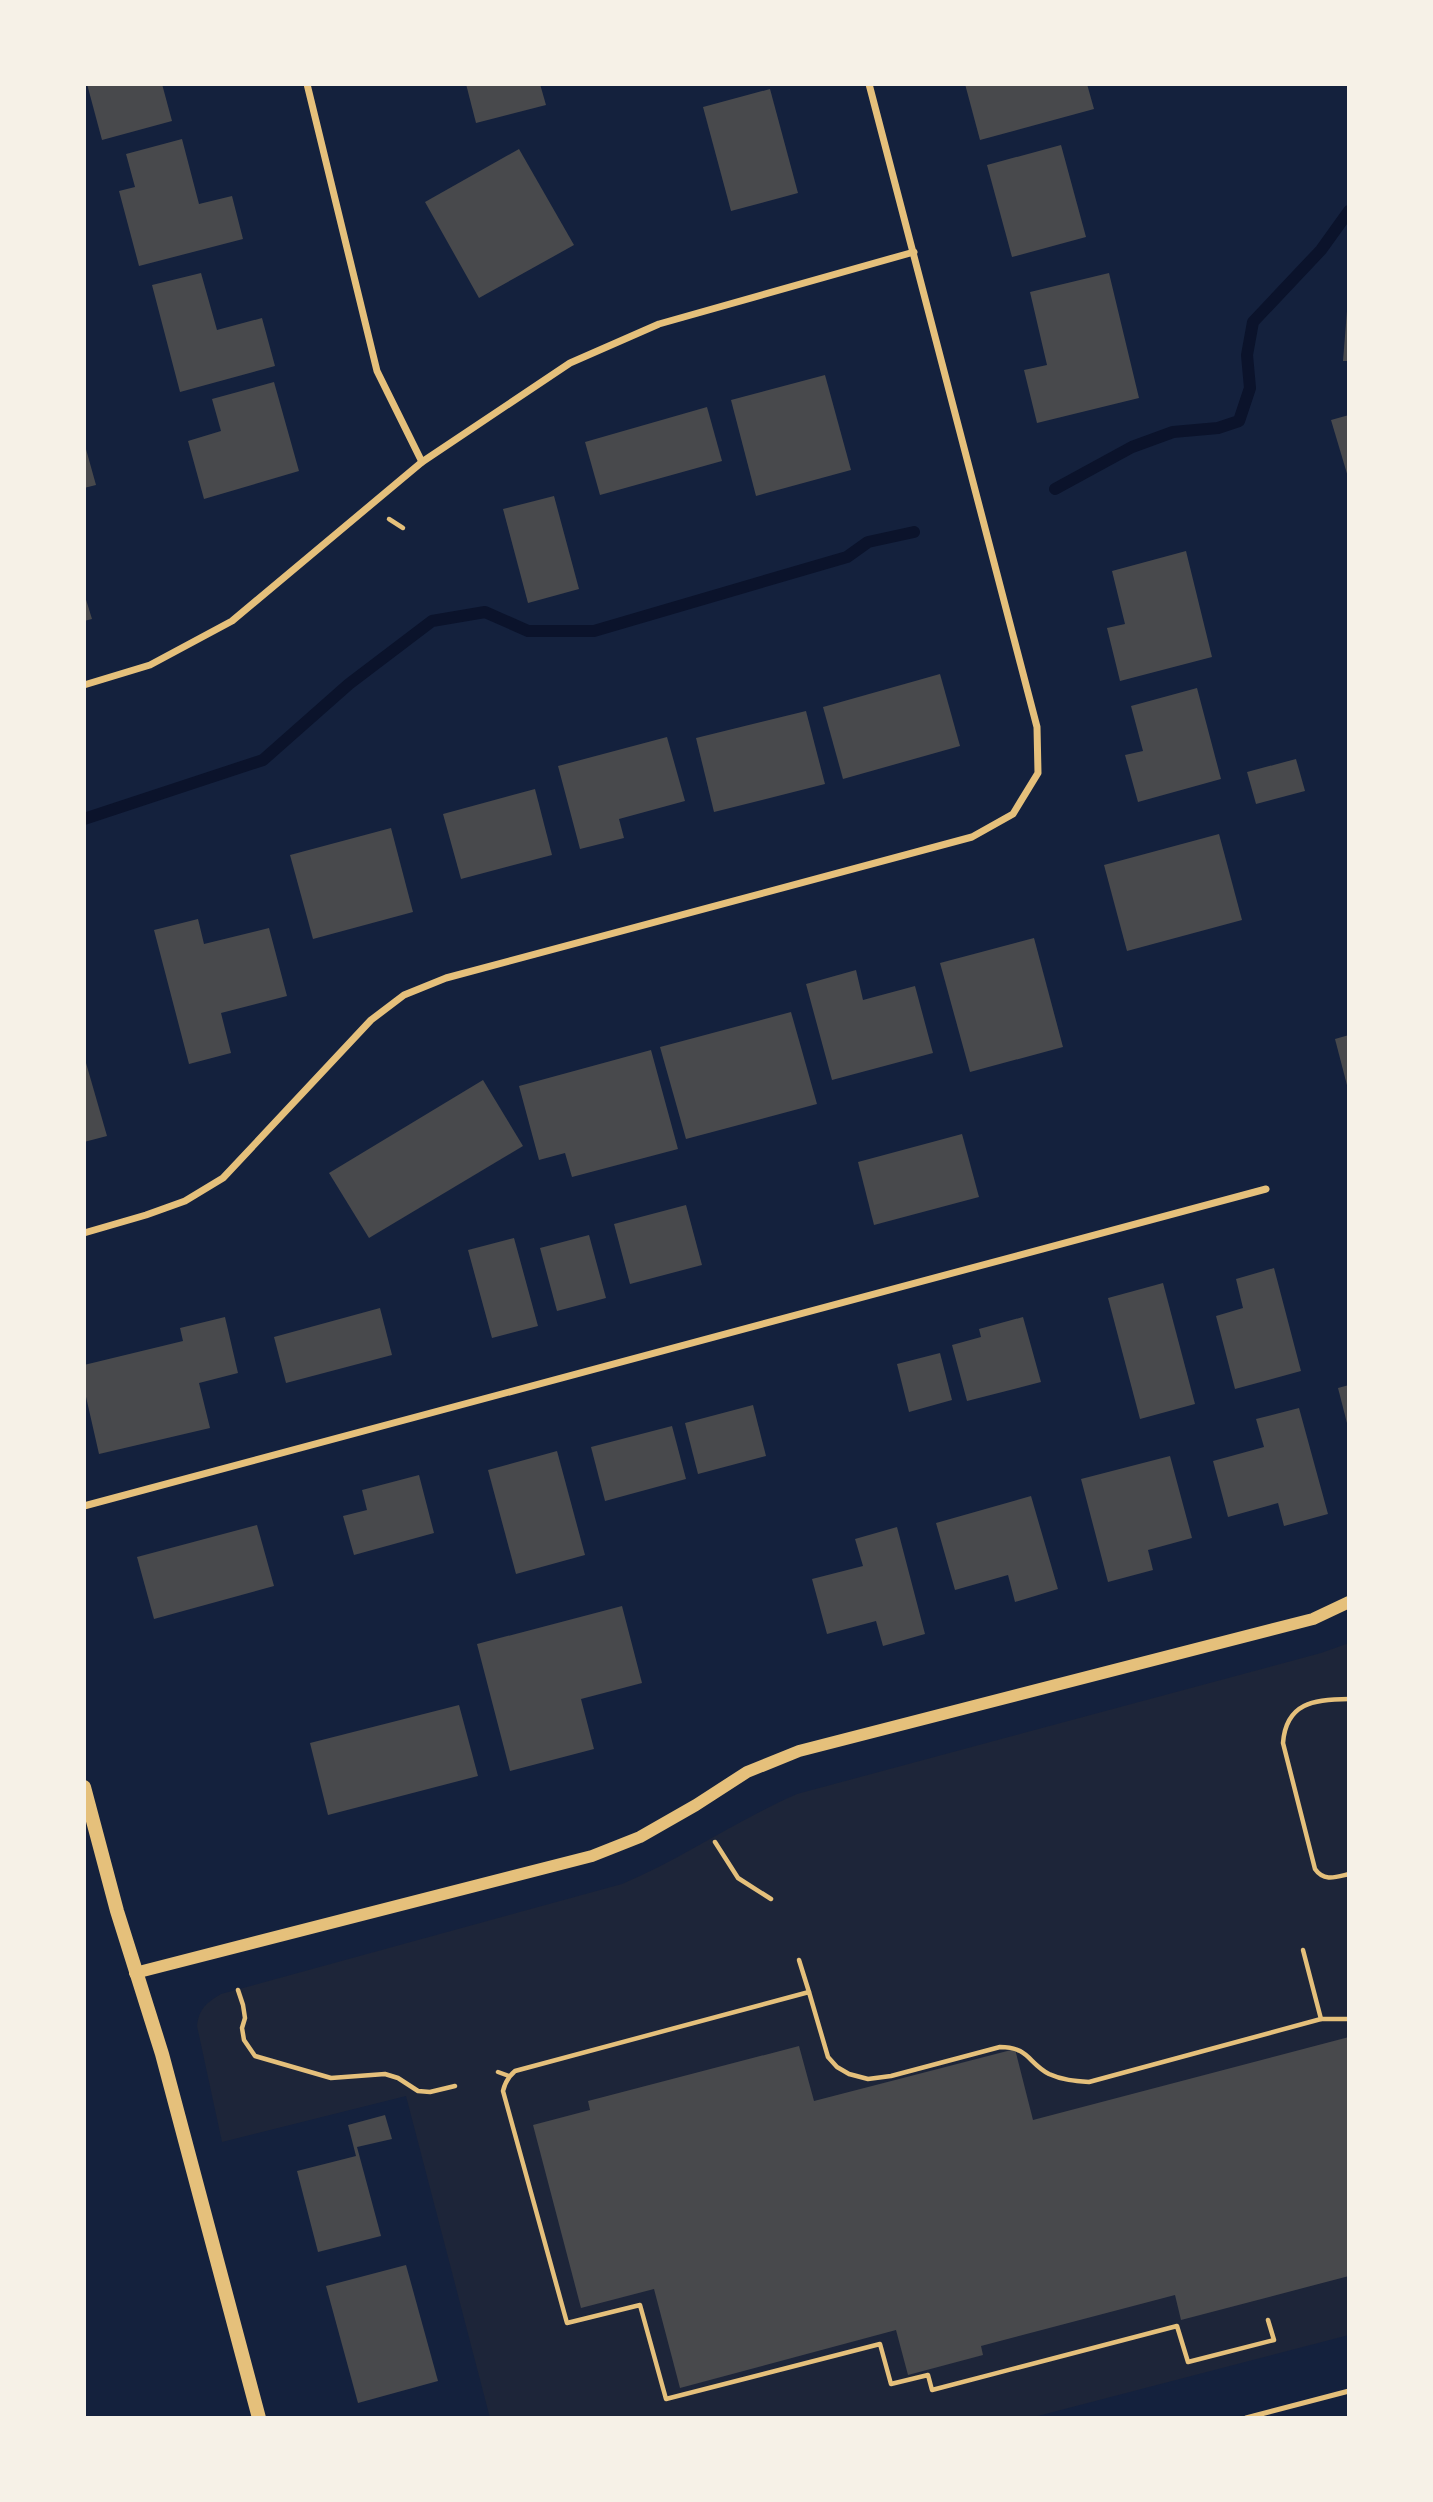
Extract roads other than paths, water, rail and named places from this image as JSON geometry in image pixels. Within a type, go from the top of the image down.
[{"type":"main road","points":[[84,1787],[135,1973],[162,2054],[259,2418]]},
{"type":"street","points":[[307,84],[377,371],[422,462]]},
{"type":"street","points":[[84,1233],[185,1201],[223,1178],[371,1020],[404,995],[446,978],[972,837],[1013,814],[1038,773],[1037,727],[869,84]]},
{"type":"street","points":[[84,685],[150,665],[232,621],[422,462],[570,363],[659,324],[914,251]]},
{"type":"street","points":[[84,1506],[1266,1189]]},
{"type":"street","points":[[135,1973],[592,1856],[640,1837],[747,1772],[799,1751],[1313,1619],[1349,1602]]},
{"type":"lane","points":[[1246,2418],[1349,2391]]},
{"type":"waterway","points":[[1055,489],[1132,447],[1173,432],[1218,428],[1239,421],[1250,388],[1247,355],[1253,322],[1321,250],[1349,211]]},
{"type":"waterway","points":[[84,819],[263,760],[349,684],[432,621],[485,612],[528,631],[594,631],[847,557],[868,542],[914,532]]}]
